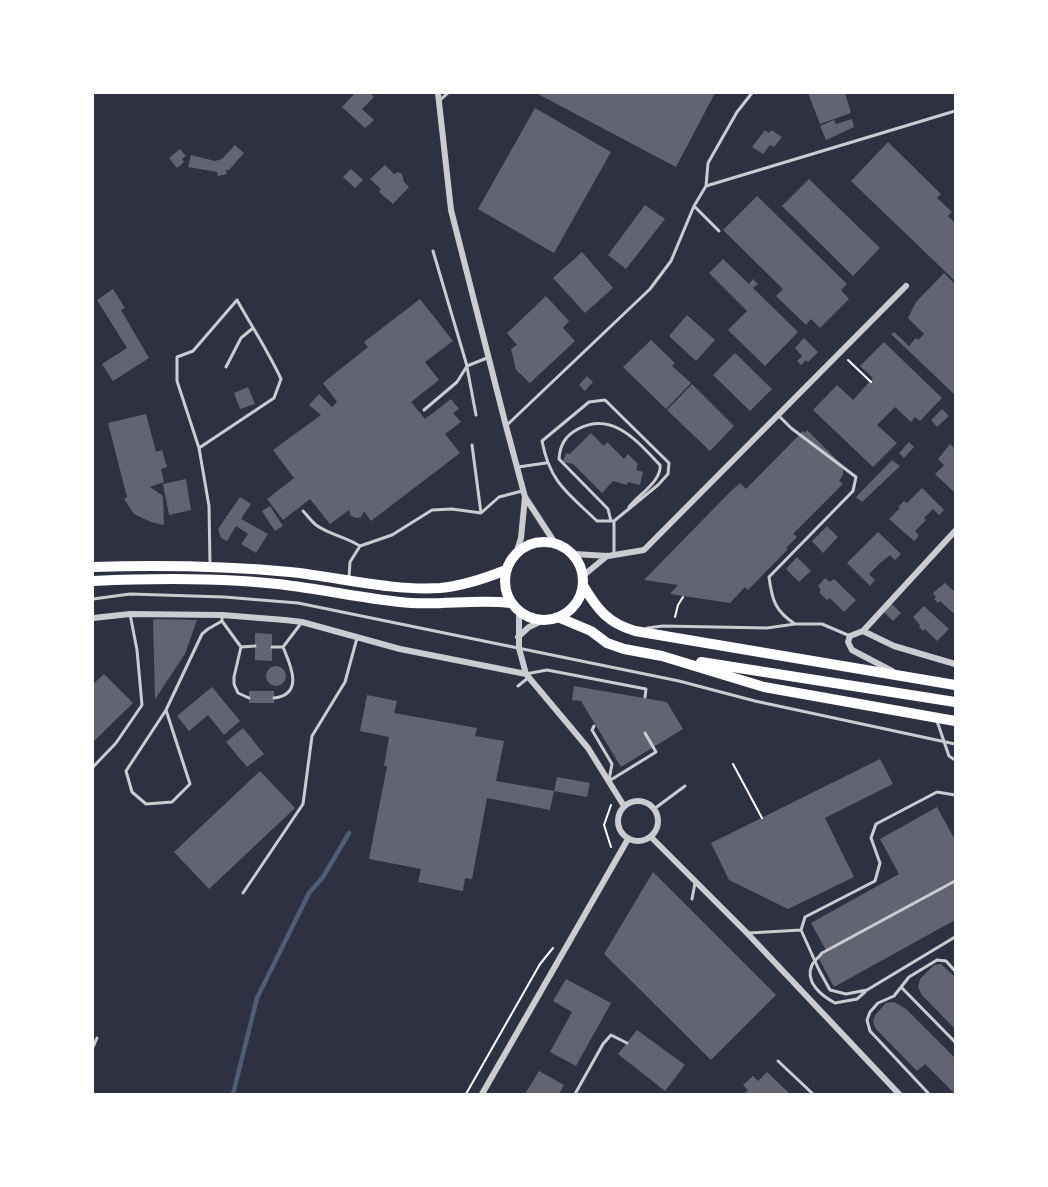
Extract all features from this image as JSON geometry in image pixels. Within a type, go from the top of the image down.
[{"type":"main road","points":[[534,543],[555,543],[574,554],[580,563],[584,575],[584,587],[580,599],[572,610],[560,618],[542,621],[519,612],[511,603],[506,592],[506,570],[516,554],[534,543]]},
{"type":"main road","points":[[93,567],[209,566],[348,579],[404,588],[441,588],[481,579],[506,570]]},
{"type":"main road","points":[[93,581],[133,579],[218,581],[292,586],[411,603],[495,601],[511,603]]},
{"type":"main road","points":[[584,587],[604,615],[620,627],[635,631],[955,685]]},
{"type":"main road","points":[[560,618],[591,630],[607,643],[624,649],[955,702]]},
{"type":"main road","points":[[662,656],[764,687],[955,721]]},
{"type":"street","points":[[438,93],[451,210],[516,467],[525,494],[555,543]]},
{"type":"street","points":[[574,554],[611,555],[644,550],[906,286]]},
{"type":"street","points":[[516,554],[521,538],[525,494]]},
{"type":"street","points":[[898,674],[852,650],[848,642],[850,636],[863,631],[955,531]]},
{"type":"street","points":[[584,575],[611,555]]},
{"type":"street","points":[[519,612],[519,648],[528,675],[588,748],[624,806]]},
{"type":"street","points":[[93,618],[130,614],[302,622],[388,648],[528,675]]},
{"type":"street","points":[[519,637],[530,627],[542,621]]},
{"type":"street","points":[[863,631],[894,646],[955,664]]},
{"type":"street","points":[[634,801],[645,802],[654,809],[658,819],[657,828],[651,837],[640,842],[628,839],[621,833],[617,824],[624,806],[634,801]]},
{"type":"street","points":[[651,837],[696,880],[899,1094]]},
{"type":"street","points":[[482,1094],[628,839]]},
{"type":"lane","points":[[438,102],[448,93]]},
{"type":"lane","points":[[506,426],[650,289],[671,261],[694,206],[706,186],[708,163],[752,93]]},
{"type":"lane","points":[[706,186],[955,111]]},
{"type":"lane","points":[[694,206],[719,231]]},
{"type":"lane","points":[[433,251],[466,366],[476,415]]},
{"type":"lane","points":[[199,448],[274,398],[281,379],[266,347],[237,300],[193,351],[177,357],[177,381],[199,448],[209,506],[209,566]]},
{"type":"lane","points":[[226,367],[241,338],[253,328]]},
{"type":"lane","points":[[424,410],[457,382],[466,366],[488,357]]},
{"type":"lane","points":[[605,400],[669,463],[668,474],[627,511],[613,521],[597,521],[560,485],[546,463],[542,441],[589,402],[605,400]]},
{"type":"lane","points":[[777,415],[790,428],[856,477],[853,491],[769,577],[772,601],[785,618],[795,624]]},
{"type":"lane","points":[[611,555],[613,521],[608,509],[559,459],[560,448],[565,438],[575,430],[593,422],[619,427],[660,465],[658,477],[636,497],[627,511]]},
{"type":"lane","points":[[472,446],[481,513]]},
{"type":"lane","points":[[516,467],[546,463]]},
{"type":"lane","points":[[348,579],[350,562],[360,546],[392,535],[432,510],[452,509],[481,513],[499,497],[525,494]]},
{"type":"lane","points":[[303,511],[314,524],[330,533],[346,537],[360,546]]},
{"type":"lane","points":[[93,599],[130,594],[224,597],[298,603],[679,681],[755,701],[955,744]]},
{"type":"lane","points":[[93,767],[116,743],[142,705],[130,614]]},
{"type":"lane","points":[[166,710],[190,784],[172,802],[146,804],[132,792],[126,771],[166,710],[202,634],[222,618],[240,646],[234,684],[238,693],[249,698]]},
{"type":"lane","points":[[282,647],[302,622]]},
{"type":"lane","points":[[635,631],[663,626],[768,628],[795,624],[822,624],[850,636]]},
{"type":"lane","points":[[243,893],[303,804],[312,736],[345,682],[357,638]]},
{"type":"lane","points":[[240,646],[255,646]]},
{"type":"lane","points":[[272,647],[282,647]]},
{"type":"lane","points":[[274,698],[288,692],[294,678],[282,647]]},
{"type":"lane","points":[[518,686],[528,675],[547,670],[646,689],[645,697]]},
{"type":"lane","points":[[935,717],[949,756],[955,760]]},
{"type":"lane","points":[[594,726],[592,730],[612,764],[609,781]]},
{"type":"lane","points":[[609,781],[656,752],[645,733]]},
{"type":"lane","points":[[654,809],[686,786]]},
{"type":"lane","points":[[867,990],[846,994],[830,990],[801,930],[805,918],[875,881],[880,863],[871,838],[876,824],[937,792],[955,795]]},
{"type":"lane","points":[[692,899],[696,880]]},
{"type":"lane","points":[[955,881],[822,953],[812,965],[810,977],[819,994],[835,1003],[857,999],[867,990],[955,937]]},
{"type":"lane","points":[[747,933],[801,930]]},
{"type":"lane","points":[[929,1094],[870,1031],[867,1020],[870,1012],[878,1003],[894,996],[909,977],[937,960],[946,962],[955,971]]},
{"type":"lane","points":[[903,970],[909,977]]},
{"type":"lane","points":[[902,988],[955,1042]]},
{"type":"lane","points":[[575,1094],[603,1044],[611,1035],[627,1043]]},
{"type":"lane","points":[[93,1047],[97,1038]]},
{"type":"lane","points":[[778,1061],[813,1094]]},
{"type":"path","points":[[840,352],[871,382]]},
{"type":"path","points":[[675,620],[678,604],[683,597]]},
{"type":"path","points":[[733,764],[762,818]]},
{"type":"path","points":[[610,802],[611,808],[604,825],[612,848]]},
{"type":"path","points":[[466,1094],[540,963],[555,945]]},
{"type":"building","points":[[355,93],[370,93],[374,97],[362,109],[374,120],[365,128],[342,107]]},
{"type":"building","points":[[536,93],[715,93],[676,167]]},
{"type":"building","points":[[808,93],[845,93],[851,113],[820,124]]},
{"type":"building","points":[[535,108],[611,152],[554,253],[478,209]]},
{"type":"building","points":[[852,119],[854,127],[826,140],[820,126],[834,120],[836,124]]},
{"type":"building","points":[[765,130],[769,133],[771,130],[782,137],[774,147],[770,145],[763,154],[752,147]]},
{"type":"building","points":[[888,142],[941,194],[937,198],[952,212],[948,216],[955,223],[955,281],[851,181]]},
{"type":"building","points":[[235,145],[244,153],[229,170],[226,170],[227,174],[218,176],[217,172],[188,167],[191,155],[215,161],[222,159]]},
{"type":"building","points":[[180,149],[186,156],[182,159],[184,162],[177,168],[169,158]]},
{"type":"building","points":[[385,165],[394,174],[398,172],[402,174],[404,182],[409,187],[393,204],[379,192],[381,189],[370,179]]},
{"type":"building","points":[[351,169],[363,180],[355,188],[343,177]]},
{"type":"building","points":[[809,179],[880,248],[853,276],[782,206]]},
{"type":"building","points":[[757,196],[847,284],[841,290],[849,299],[820,328],[811,319],[806,325],[776,296],[783,289],[723,230]]},
{"type":"building","points":[[645,205],[665,219],[626,269],[608,255]]},
{"type":"building","points":[[582,252],[613,288],[585,313],[553,278]]},
{"type":"building","points":[[723,259],[749,284],[753,279],[758,284],[753,288],[798,332],[765,366],[728,330],[747,311],[709,273]]},
{"type":"building","points":[[944,273],[955,284],[955,395],[891,334],[894,332],[909,346],[916,338],[918,340],[924,334],[908,318],[916,302]]},
{"type":"building","points":[[113,289],[125,308],[121,310],[149,358],[113,381],[102,364],[127,348],[97,300]]},
{"type":"building","points":[[546,296],[569,321],[563,328],[575,341],[530,383],[516,370],[511,349],[517,345],[507,333]]},
{"type":"building","points":[[420,299],[453,341],[425,362],[439,380],[411,402],[425,419],[451,399],[459,409],[453,413],[461,422],[445,434],[460,453],[371,521],[364,511],[361,517],[357,518],[351,516],[349,510],[330,524],[310,499],[283,520],[267,499],[294,478],[273,450],[321,415],[309,405],[319,394],[332,407],[337,402],[323,383],[368,347],[364,342]]},
{"type":"building","points":[[687,315],[715,340],[696,361],[669,336]]},
{"type":"building","points":[[804,338],[818,352],[808,362],[806,360],[801,365],[797,361],[802,356],[795,348]]},
{"type":"building","points":[[651,340],[675,363],[672,366],[691,383],[666,409],[623,367]]},
{"type":"building","points":[[884,342],[942,398],[920,421],[915,417],[911,422],[895,407],[877,425],[897,443],[873,467],[813,410],[837,385],[853,400],[873,378],[860,366]]},
{"type":"building","points":[[735,353],[772,389],[750,411],[713,375]]},
{"type":"building","points":[[587,376],[593,382],[585,391],[579,385]]},
{"type":"building","points":[[692,384],[734,426],[710,451],[667,410]]},
{"type":"building","points":[[248,387],[255,404],[240,409],[234,393]]},
{"type":"building","points":[[942,409],[949,416],[937,427],[931,420]]},
{"type":"building","points":[[146,414],[156,452],[162,450],[167,467],[161,469],[164,482],[150,487],[163,496],[164,525],[134,514],[124,499],[127,497],[108,423]]},
{"type":"building","points":[[807,430],[843,466],[843,475],[839,481],[843,484],[793,534],[797,537],[786,548],[788,549],[748,590],[745,587],[730,603],[670,594],[678,585],[644,580],[729,493],[740,483],[746,489],[803,431],[805,433]]},
{"type":"building","points":[[591,433],[604,446],[607,442],[624,459],[628,454],[638,464],[636,470],[643,472],[640,485],[628,482],[627,485],[613,481],[602,493],[573,464],[563,462],[566,453],[570,454]]},
{"type":"building","points":[[909,442],[914,447],[904,458],[899,453]]},
{"type":"building","points":[[950,444],[953,447],[955,445],[954,492],[935,474],[944,465],[938,459]]},
{"type":"building","points":[[892,460],[900,466],[862,502],[856,497]]},
{"type":"building","points":[[186,479],[191,510],[169,515],[163,484]]},
{"type":"building","points":[[922,488],[944,510],[939,515],[933,509],[924,518],[926,520],[915,531],[919,536],[914,541],[889,519],[904,501],[907,503]]},
{"type":"building","points":[[240,497],[251,504],[241,519],[268,534],[256,553],[241,544],[248,534],[236,526],[227,541],[221,538],[218,529]]},
{"type":"building","points":[[270,506],[283,526],[275,531],[262,511]]},
{"type":"building","points":[[827,526],[838,537],[823,553],[812,541]]},
{"type":"building","points":[[878,532],[901,554],[895,560],[890,555],[869,574],[875,580],[870,586],[847,563]]},
{"type":"building","points":[[797,557],[811,571],[799,582],[786,569]]},
{"type":"building","points":[[825,578],[830,582],[834,579],[856,600],[844,612],[830,598],[827,600],[819,592],[821,590],[818,586]]},
{"type":"building","points":[[945,583],[955,592],[955,611],[953,613],[940,601],[938,603],[934,599],[936,597],[933,593]]},
{"type":"building","points":[[891,603],[901,613],[893,621],[883,611]]},
{"type":"building","points":[[924,606],[949,629],[937,641],[925,629],[923,631],[919,627],[920,625],[913,617]]},
{"type":"building","points":[[153,620],[197,620],[185,654],[155,699]]},
{"type":"building","points":[[255,633],[272,634],[272,661],[255,660]]},
{"type":"building","points":[[272,666],[280,666],[286,672],[286,680],[280,686],[272,686],[266,680],[266,672]]},
{"type":"building","points":[[104,674],[133,703],[93,742],[93,684]]},
{"type":"building","points":[[574,686],[667,702],[683,729],[621,767],[581,701],[572,700]]},
{"type":"building","points":[[212,687],[240,721],[224,735],[208,715],[189,731],[177,716]]},
{"type":"building","points":[[249,691],[274,691],[274,703],[249,703]]},
{"type":"building","points":[[367,695],[397,701],[394,713],[477,728],[475,736],[504,741],[496,781],[554,791],[550,810],[487,798],[472,879],[465,878],[463,891],[418,882],[421,869],[369,859],[387,766],[384,766],[389,737],[360,731]]},
{"type":"building","points":[[243,728],[264,754],[247,767],[226,742]]},
{"type":"building","points":[[880,759],[893,784],[825,818],[854,877],[788,909],[729,880],[711,843]]},
{"type":"building","points":[[260,771],[295,808],[209,889],[174,852]]},
{"type":"building","points":[[557,777],[590,783],[587,797],[554,791]]},
{"type":"building","points":[[937,807],[955,840],[955,920],[834,987],[818,957],[827,952],[811,923],[899,874],[880,839]]},
{"type":"building","points":[[653,872],[776,995],[711,1060],[604,954]]},
{"type":"building","points":[[941,964],[955,977],[955,1029],[922,995],[918,987],[920,979],[934,965]]},
{"type":"building","points":[[566,979],[611,1003],[576,1066],[550,1052],[572,1012],[553,1001]]},
{"type":"building","points":[[894,1002],[906,1009],[955,1058],[955,1094],[925,1064],[917,1071],[876,1029],[873,1022],[875,1015],[886,1003]]},
{"type":"building","points":[[637,1030],[685,1065],[665,1091],[618,1054]]},
{"type":"building","points":[[539,1071],[564,1085],[559,1094],[525,1094]]},
{"type":"building","points":[[767,1072],[790,1094],[744,1094],[748,1090],[743,1085],[753,1076],[758,1081]]},
{"type":"waterway","points":[[233,1094],[257,998],[309,893],[323,877],[349,833]]}]
